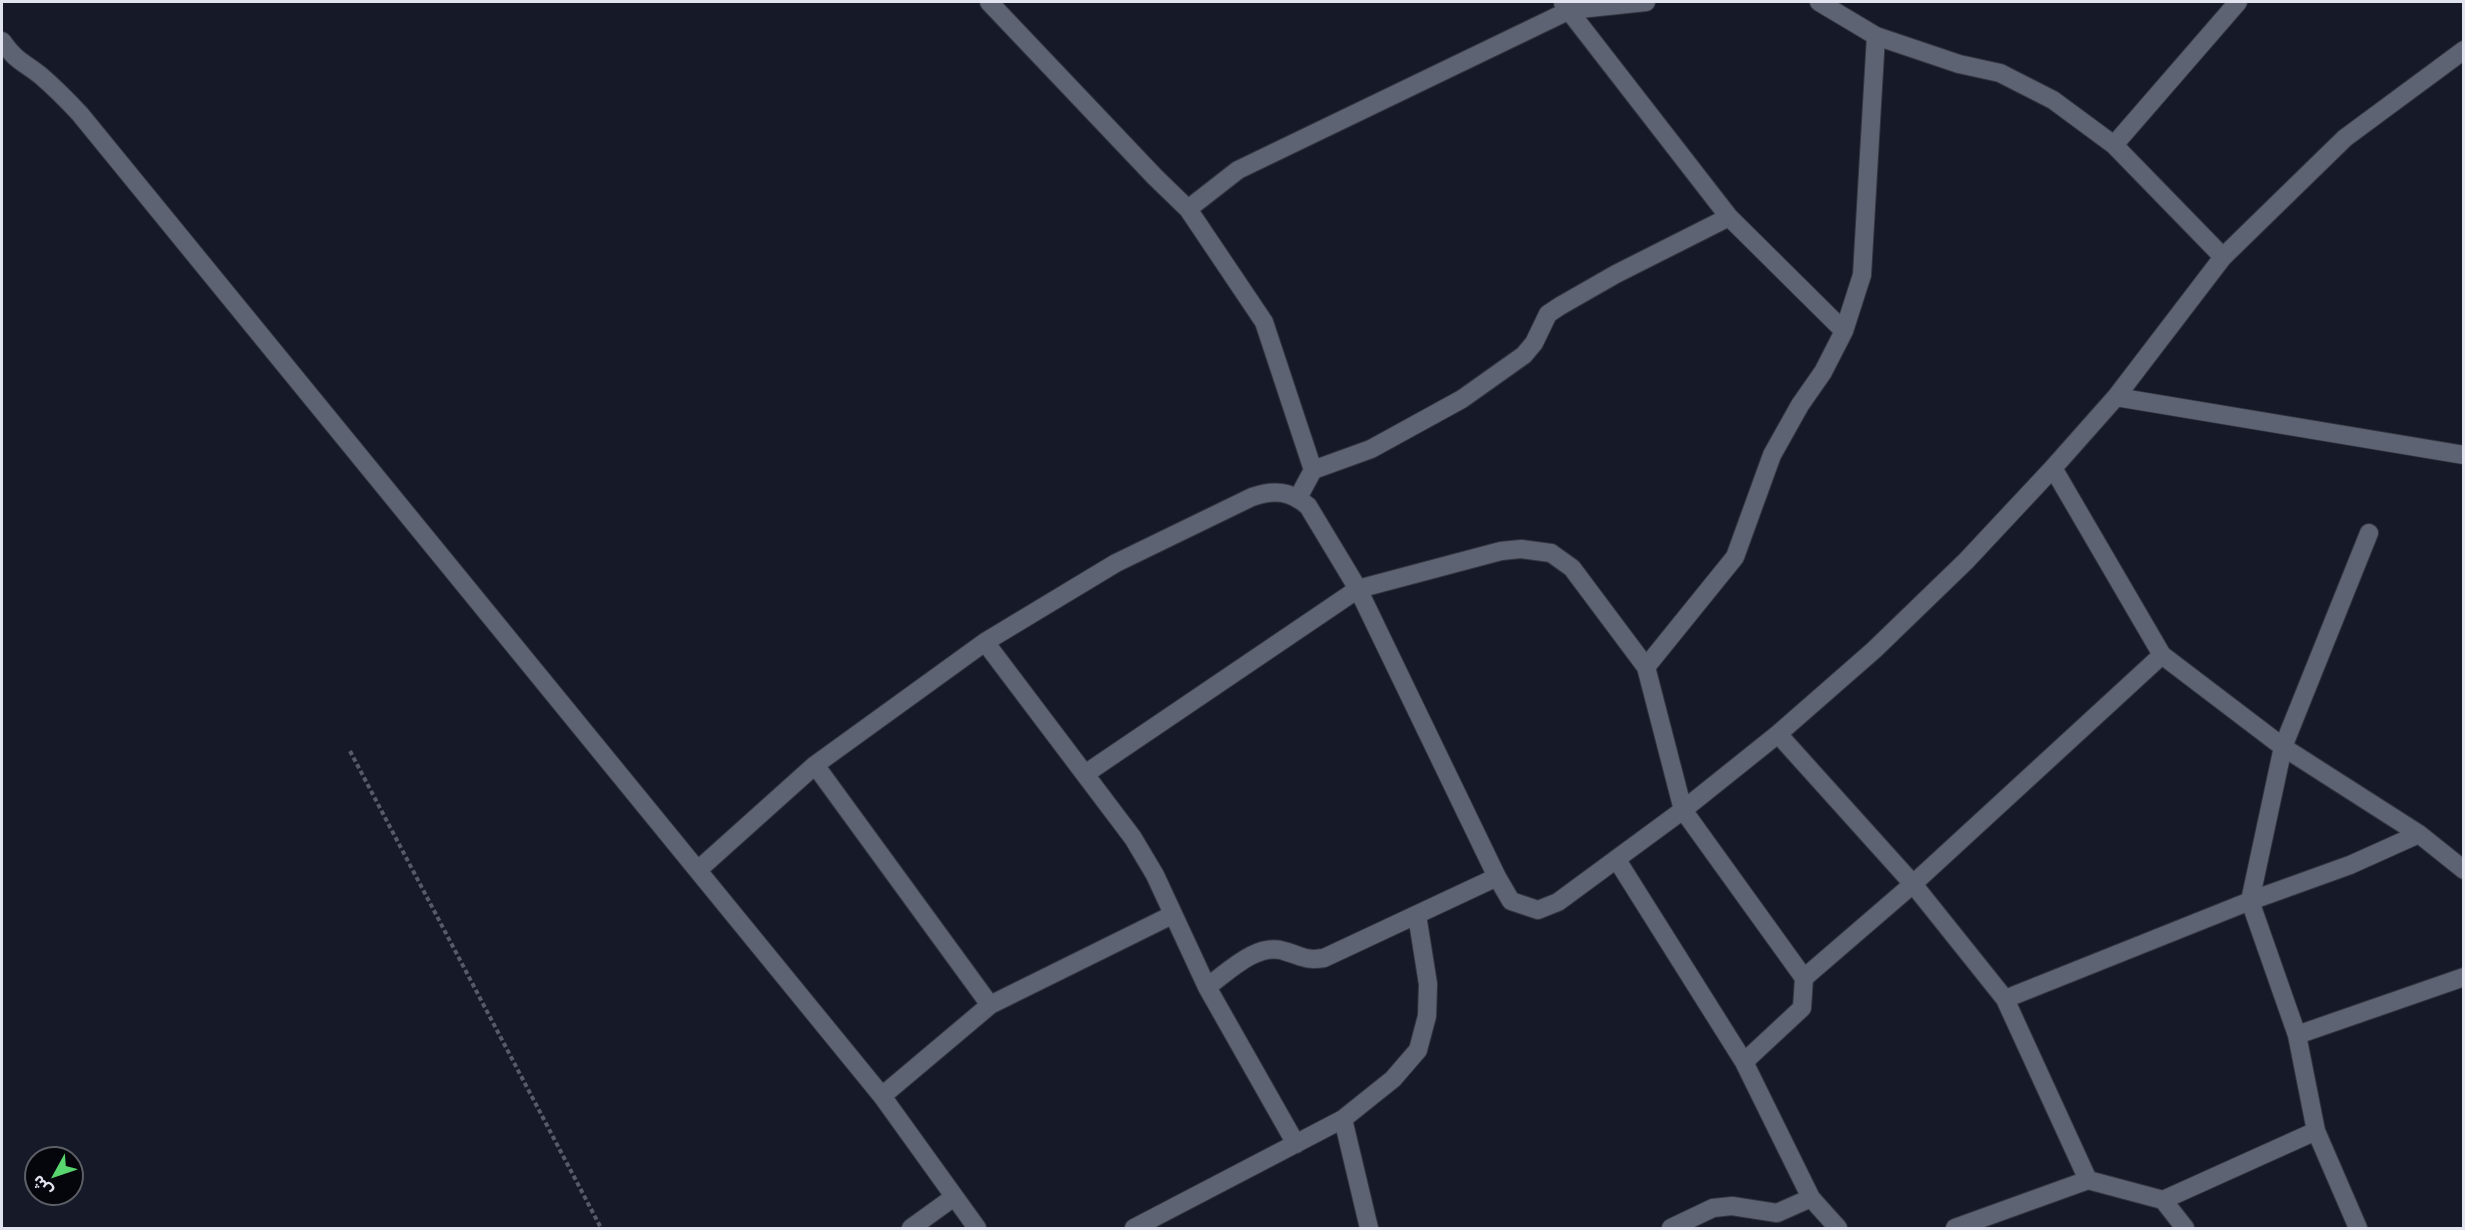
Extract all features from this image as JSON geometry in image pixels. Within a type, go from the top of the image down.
[{"type":"street","points":[[1188,209],[1238,170],[1566,6],[1646,2]]},
{"type":"street","points":[[1819,2],[1876,36],[1959,64],[2000,73],[2053,100],[2114,145],[2223,257]]},
{"type":"street","points":[[2114,145],[2238,2]]},
{"type":"street","points":[[1001,5],[1155,177],[1188,209],[1264,322],[1313,470]]},
{"type":"street","points":[[1566,6],[1728,218],[1844,331]]},
{"type":"street","points":[[1646,667],[1735,557],[1772,455],[1800,405],[1823,372],[1844,331],[1862,275],[1876,36]]},
{"type":"street","points":[[2,41],[8,62],[37,73],[61,93],[80,114],[882,1096],[977,1228]]},
{"type":"street","points":[[698,870],[815,765],[985,642],[1116,564],[1267,491],[1283,492],[1298,498],[1315,516],[1358,589],[1497,877],[1511,901],[1538,910],[1558,902],[1683,810],[1778,734],[1874,650],[1966,561],[2054,468],[2116,397],[2223,257],[2345,138],[2463,50]]},
{"type":"street","points":[[1298,498],[1313,470],[1371,449],[1462,399],[1524,355],[1534,343],[1548,314],[1560,306],[1616,274],[1728,218]]},
{"type":"street","points":[[2116,397],[2463,455]]},
{"type":"street","points":[[2054,468],[2162,655],[2283,747],[2419,834],[2463,870]]},
{"type":"street","points":[[2358,1228],[2316,1131],[2297,1035],[2250,902],[2283,747],[2369,533]]},
{"type":"street","points":[[1085,774],[1358,589],[1501,551],[1521,549],[1551,554],[1572,568],[1646,667],[1683,810],[1804,978],[1803,1008],[1744,1062]]},
{"type":"street","points":[[985,642],[1133,838],[1155,875],[1207,987],[1296,1144]]},
{"type":"street","points":[[1804,978],[1913,885],[2162,655]]},
{"type":"street","points":[[1778,734],[1913,885],[2005,999],[2088,1180]]},
{"type":"street","points":[[815,765],[990,1005]]},
{"type":"street","points":[[2005,999],[2350,865],[2419,834]]},
{"type":"street","points":[[1617,860],[1744,1062],[1811,1198],[1838,1228]]},
{"type":"street","points":[[1207,987],[1257,953],[1269,948],[1310,961],[1324,958],[1497,877]]},
{"type":"street","points":[[882,1096],[990,1005],[1172,915]]},
{"type":"street","points":[[1134,1228],[1343,1119],[1393,1079],[1418,1050],[1427,1016],[1428,984],[1416,915]]},
{"type":"street","points":[[2297,1035],[2463,977]]},
{"type":"street","points":[[1343,1119],[1369,1228]]},
{"type":"street","points":[[2163,1200],[2316,1131]]},
{"type":"street","points":[[1955,1228],[2088,1180],[2163,1200],[2185,1228]]},
{"type":"street","points":[[911,1228],[954,1197]]},
{"type":"street","points":[[1671,1228],[1713,1208],[1731,1206],[1777,1213],[1811,1198]]},
{"type":"path","points":[[350,751],[601,1228]]}]
